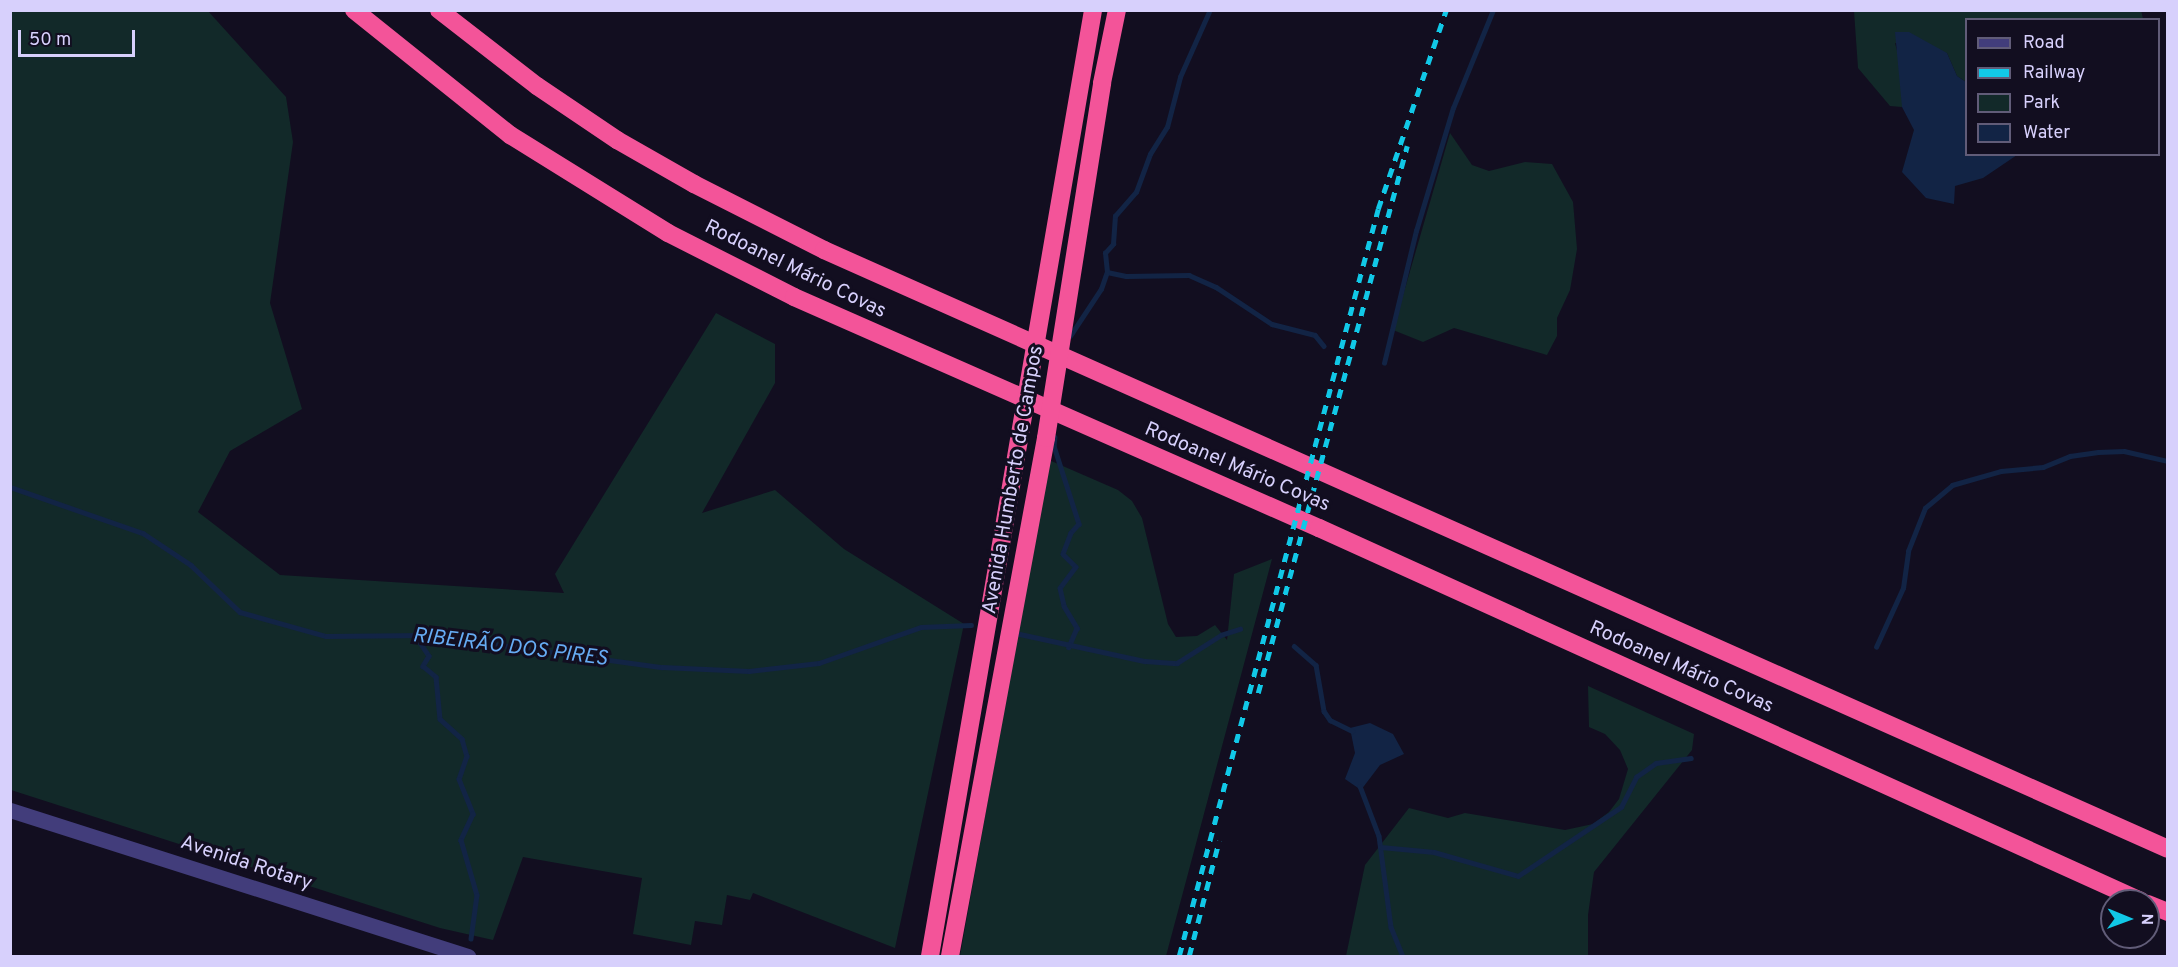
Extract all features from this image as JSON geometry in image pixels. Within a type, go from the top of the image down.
[{"type":"highway","name":"Rodoanel Mário Covas","points":[[354,10],[510,135],[668,233],[794,297],[2114,889]]},
{"type":"highway","name":"Rodoanel Mário Covas","points":[[439,10],[537,87],[694,184],[824,250],[1073,359],[2168,849]]},
{"type":"highway","name":"Avenida Humberto de Campos","points":[[930,957],[1093,10]]},
{"type":"highway","name":"Avenida Humberto de Campos","points":[[950,957],[1046,438],[1102,83],[1117,10]]},
{"type":"street","name":"Avenida Rotary","points":[[10,810],[468,957]]},
{"type":"green space","points":[[11,10],[208,11],[286,97],[293,142],[270,303],[302,409],[230,451],[198,512],[280,575],[564,593],[555,574],[716,313],[775,344],[775,383],[702,513],[775,490],[844,549],[964,624],[895,948],[753,893],[750,900],[727,895],[722,925],[695,921],[691,945],[633,934],[642,878],[523,857],[493,940],[440,928],[11,790]]},
{"type":"green space","points":[[2141,10],[2143,18],[1965,18],[1965,81],[1957,76],[1947,53],[1895,43],[1902,70],[1902,107],[1890,106],[1858,68],[1854,11]]},
{"type":"green space","points":[[1450,133],[1472,165],[1489,171],[1525,162],[1552,164],[1573,202],[1577,249],[1570,290],[1557,318],[1557,336],[1547,355],[1454,328],[1423,342],[1393,330]]},
{"type":"green space","points":[[1049,460],[1118,490],[1132,501],[1142,518],[1168,624],[1176,637],[1197,636],[1215,625],[1227,640],[1234,574],[1272,559],[1166,956],[960,956]]},
{"type":"green space","points":[[1588,686],[1694,734],[1692,750],[1594,872],[1588,915],[1588,956],[1346,956],[1365,865],[1409,808],[1448,818],[1465,813],[1565,830],[1593,824],[1609,812],[1619,799],[1628,769],[1620,750],[1605,734],[1589,727]]},
{"type":"water","points":[[1895,32],[1909,32],[1947,53],[1957,76],[1965,81],[1965,156],[2016,156],[1983,178],[1955,186],[1954,204],[1926,198],[1902,172],[1914,130],[1902,107]]},
{"type":"water","points":[[1370,723],[1393,734],[1404,754],[1380,765],[1361,790],[1345,779],[1355,753],[1350,728]]},
{"type":"waterway","points":[[1384,363],[1416,231],[1453,108],[1493,10]]},
{"type":"waterway","points":[[1070,336],[1101,289],[1107,272],[1105,253],[1113,244],[1115,216],[1136,192],[1150,154],[1167,127],[1180,77],[1209,12]]},
{"type":"waterway","points":[[1107,272],[1126,276],[1189,275],[1216,287],[1272,324],[1315,335],[1324,346]]},
{"type":"waterway","points":[[1055,437],[1054,446],[1079,524],[1071,533],[1063,554],[1076,567],[1060,588],[1064,606],[1077,628],[1069,647]]},
{"type":"waterway","name":"RIBEIRÃO DOS PIRES","points":[[1876,647],[1903,588],[1908,551],[1925,508],[1952,485],[2001,471],[2043,467],[2070,456],[2098,452],[2124,451],[2168,461]]},
{"type":"waterway","name":"RIBEIRÃO DOS PIRES","points":[[10,487],[143,533],[191,565],[240,612],[326,636],[427,635],[662,667],[749,671],[819,663],[921,627],[971,625]]},
{"type":"waterway","name":"RIBEIRÃO DOS PIRES","points":[[1015,633],[1145,661],[1177,663],[1221,635],[1240,629]]},
{"type":"waterway","points":[[415,635],[429,656],[423,666],[436,677],[440,719],[462,739],[467,756],[459,779],[473,814],[461,840],[477,895],[471,939]]},
{"type":"waterway","name":"RIBEIRÃO DOS PIRES","points":[[1294,646],[1316,665],[1324,711],[1330,720],[1353,731]]},
{"type":"waterway","name":"RIBEIRÃO DOS PIRES","points":[[1381,847],[1434,852],[1518,876],[1621,807],[1636,777],[1656,763],[1691,758]]},
{"type":"waterway","points":[[1360,786],[1379,836],[1391,927],[1403,956]]},
{"type":"railway","points":[[1179,956],[1378,209],[1446,10]]},
{"type":"railway","points":[[1258,693],[1407,146]]},
{"type":"railway","points":[[1189,956],[1219,841]]}]
